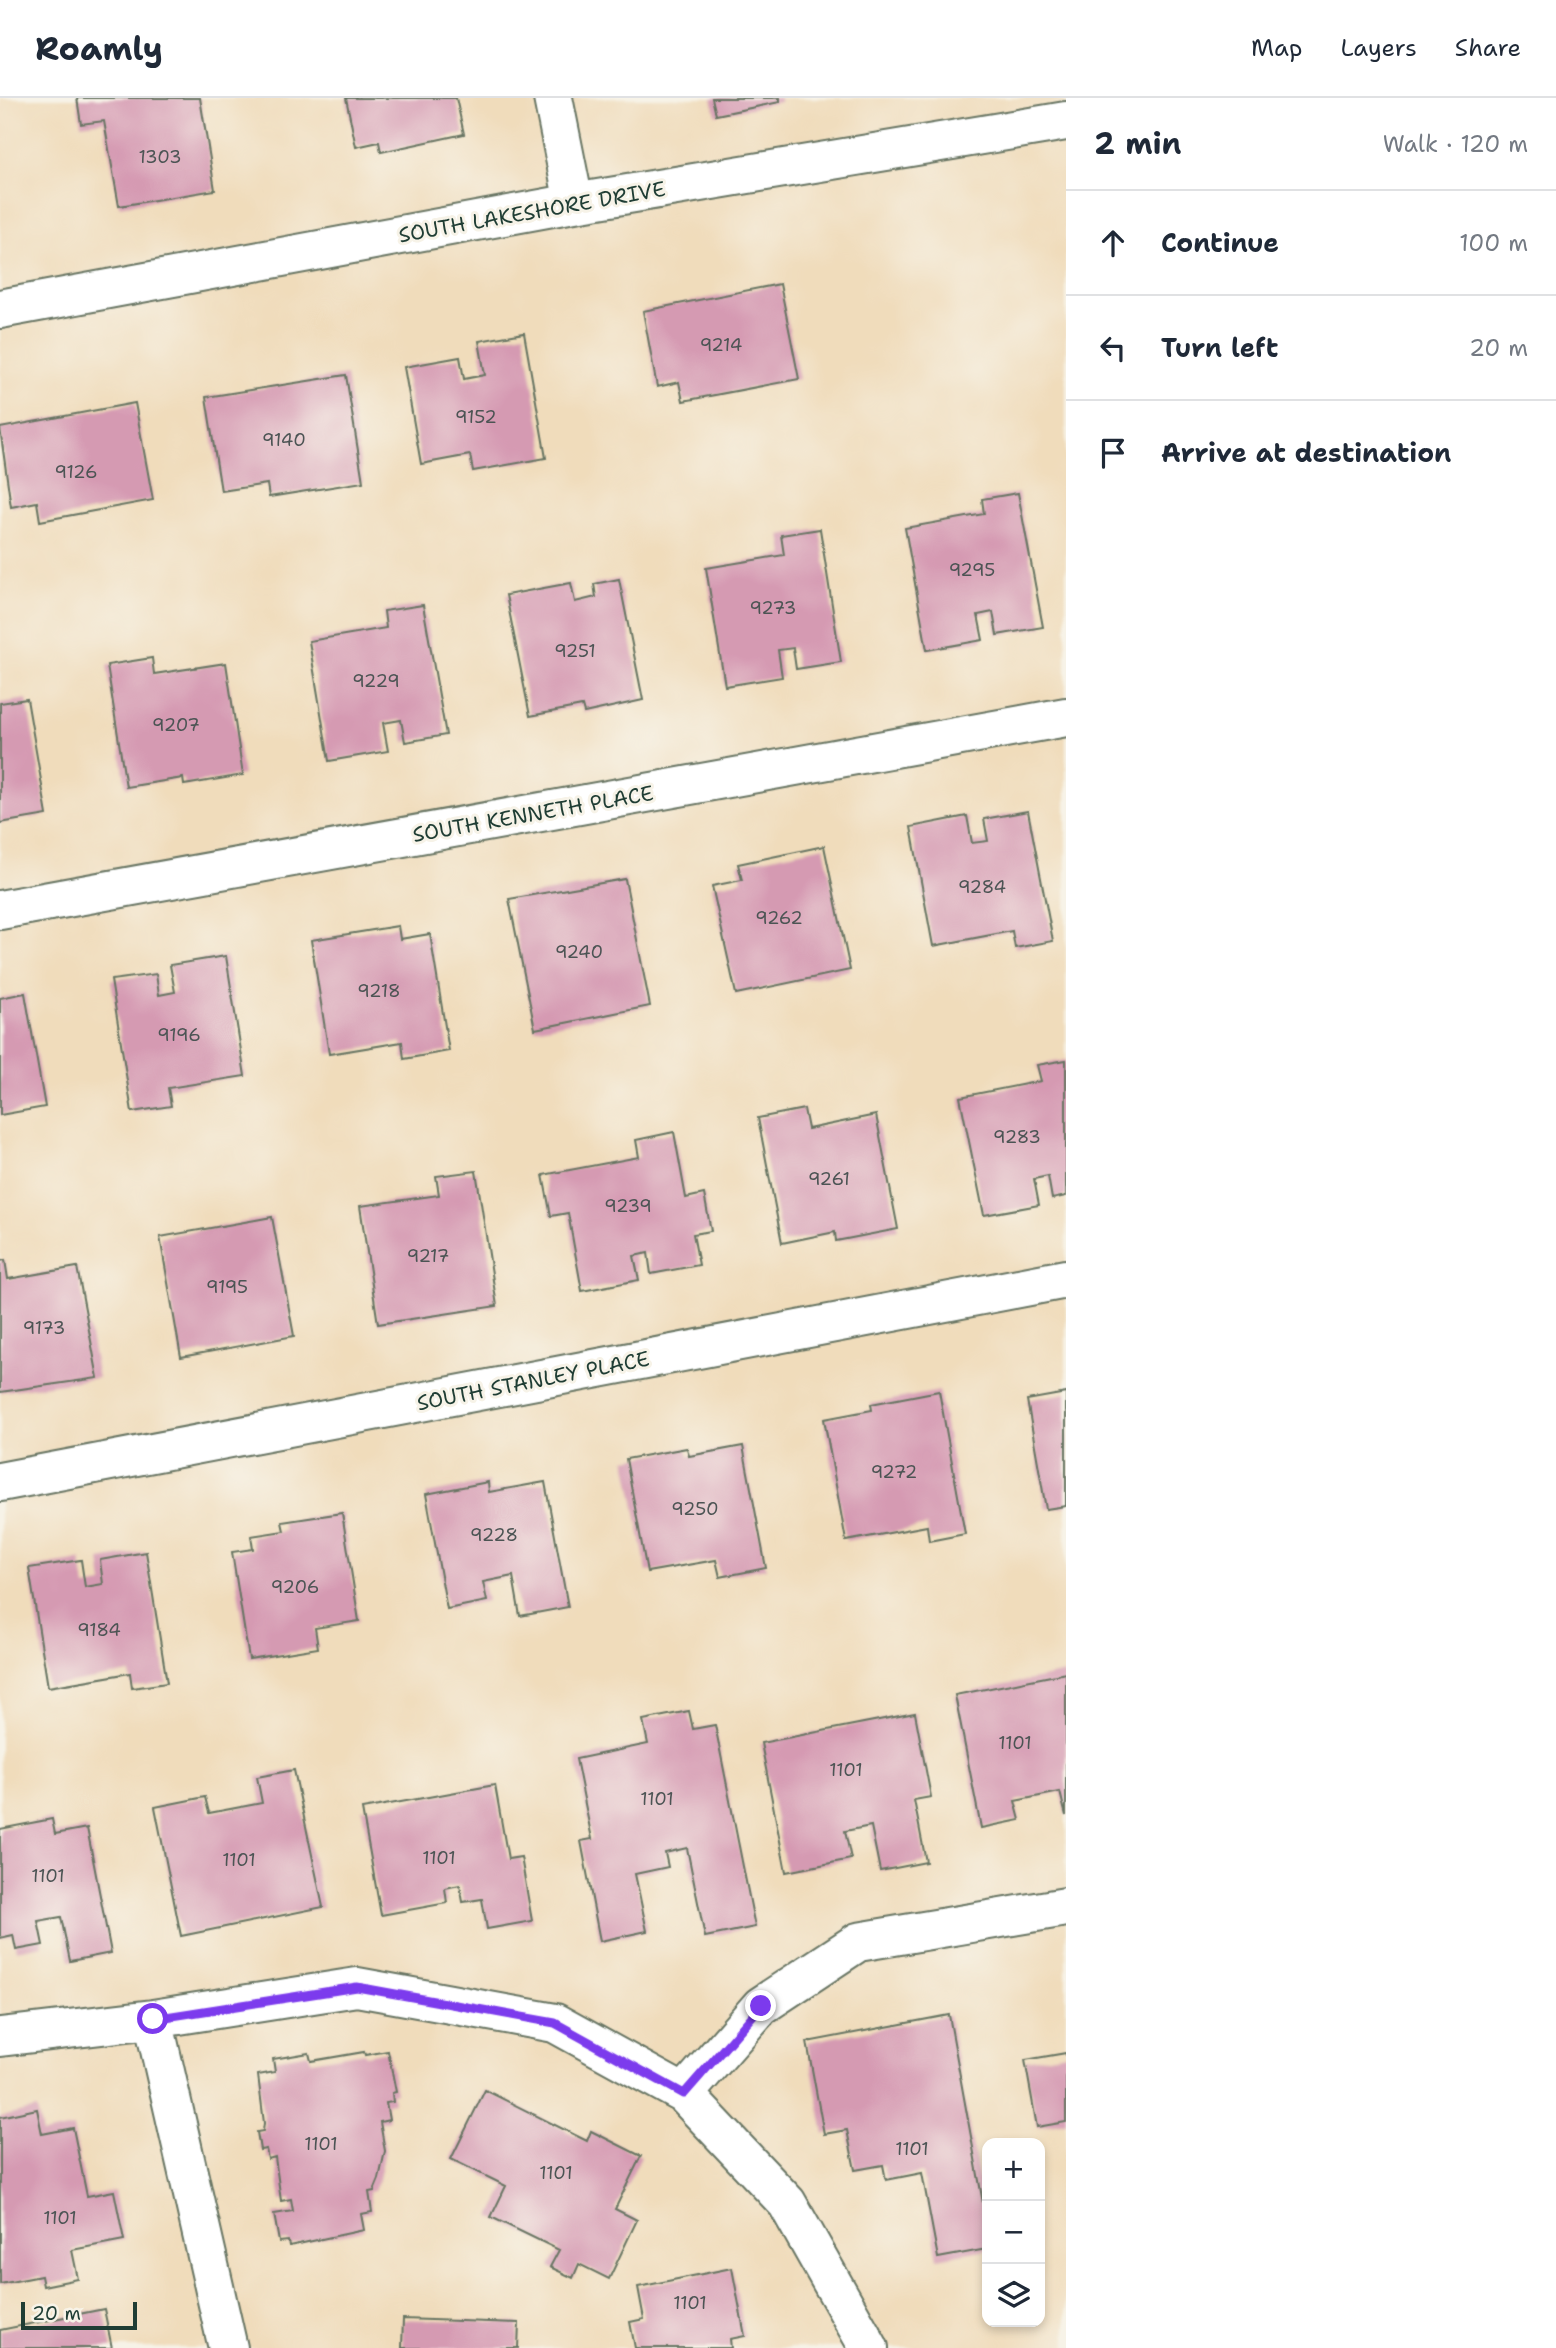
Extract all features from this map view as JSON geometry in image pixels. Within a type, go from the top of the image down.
[{"type":"street","points":[[553,98],[574,203]]},
{"type":"street","name":"SOUTH LAKESHORE DRIVE","points":[[2,302],[1066,121]]},
{"type":"street","name":"SOUTH KENNETH PLACE","points":[[0,911],[1066,717]]},
{"type":"street","name":"SOUTH STANLEY PLACE","points":[[0,1482],[1066,1279]]},
{"type":"street","points":[[684,2094],[761,2006],[858,1942],[1066,1906]]},
{"type":"street","points":[[0,2037],[153,2019],[357,1987],[555,2023],[684,2094],[787,2203],[869,2348]]},
{"type":"street","points":[[153,2019],[228,2348]]},
{"type":"building","points":[[77,98],[200,98],[215,190],[119,206],[104,121],[81,124]]},
{"type":"building","points":[[346,98],[456,98],[464,134],[381,152],[379,142],[356,147]]},
{"type":"building","points":[[712,98],[780,98],[780,102],[716,115]]},
{"type":"building","points":[[780,284],[799,379],[683,401],[679,382],[657,387],[643,311]]},
{"type":"building","points":[[524,333],[546,458],[473,471],[470,455],[421,464],[404,367],[460,357],[464,379],[485,375],[479,341]]},
{"type":"building","points":[[346,375],[363,482],[269,497],[267,484],[221,491],[206,397]]},
{"type":"building","points":[[135,403],[153,500],[40,521],[37,502],[11,507],[0,428]]},
{"type":"building","points":[[1018,493],[1043,627],[997,635],[993,612],[978,615],[983,640],[927,650],[905,528],[984,514],[982,499]]},
{"type":"building","points":[[820,529],[841,662],[796,669],[793,648],[778,650],[782,677],[725,686],[706,568],[784,555],[781,535]]},
{"type":"building","points":[[619,579],[643,700],[584,713],[582,706],[530,716],[506,595],[571,583],[575,602],[596,597],[594,584]]},
{"type":"building","points":[[423,605],[446,735],[405,742],[401,720],[383,723],[388,751],[329,761],[309,641],[386,628],[384,611]]},
{"type":"building","points":[[152,658],[154,674],[226,663],[243,775],[184,785],[183,778],[126,787],[107,665]]},
{"type":"building","points":[[27,699],[47,815],[0,823],[0,703]]},
{"type":"building","points":[[1028,811],[1053,941],[1015,948],[1012,931],[933,946],[911,827],[967,816],[972,843],[988,841],[984,819]]},
{"type":"building","points":[[824,846],[850,970],[736,994],[712,886],[742,880],[738,864]]},
{"type":"building","points":[[625,879],[650,1006],[535,1029],[509,899]]},
{"type":"building","points":[[398,926],[400,939],[430,934],[449,1051],[404,1059],[402,1042],[329,1054],[311,940]]},
{"type":"building","points":[[226,956],[245,1076],[168,1088],[171,1106],[132,1112],[111,980],[156,974],[159,995],[175,992],[170,965]]},
{"type":"building","points":[[25,993],[45,1107],[0,1115],[0,998]]},
{"type":"building","points":[[1066,1060],[1066,1196],[1052,1199],[1048,1176],[1034,1179],[1039,1205],[984,1215],[960,1097],[1041,1081],[1037,1065]]},
{"type":"building","points":[[804,1109],[808,1129],[876,1115],[898,1229],[836,1241],[835,1232],[782,1243],[758,1118]]},
{"type":"building","points":[[674,1132],[686,1198],[704,1194],[711,1231],[693,1234],[699,1265],[651,1274],[648,1253],[634,1256],[639,1280],[582,1291],[568,1213],[551,1216],[543,1175],[639,1157],[636,1140]]},
{"type":"building","points":[[476,1171],[497,1306],[378,1324],[360,1206],[439,1195],[436,1176]]},
{"type":"building","points":[[272,1217],[294,1336],[181,1357],[160,1237]]},
{"type":"building","points":[[5,1260],[8,1279],[77,1267],[98,1378],[0,1392],[0,1261]]},
{"type":"building","points":[[939,1391],[965,1534],[929,1541],[927,1526],[846,1541],[824,1419],[872,1410],[871,1404]]},
{"type":"building","points":[[1066,1393],[1066,1506],[1046,1509],[1027,1400]]},
{"type":"building","points":[[743,1446],[766,1568],[720,1577],[716,1560],[647,1572],[626,1459],[687,1448],[689,1456]]},
{"type":"building","points":[[488,1482],[489,1492],[545,1482],[568,1607],[520,1616],[513,1576],[483,1582],[487,1601],[447,1609],[426,1494]]},
{"type":"building","points":[[342,1513],[359,1621],[315,1628],[318,1648],[249,1659],[232,1552],[253,1549],[251,1536],[284,1531],[282,1522]]},
{"type":"building","points":[[146,1552],[167,1683],[132,1688],[130,1673],[48,1687],[29,1568],[81,1560],[85,1587],[103,1584],[100,1560]]},
{"type":"building","points":[[1066,1673],[1066,1816],[1060,1792],[1015,1801],[1020,1820],[981,1828],[955,1695]]},
{"type":"building","points":[[689,1711],[693,1729],[715,1725],[755,1927],[705,1937],[687,1848],[665,1853],[668,1867],[635,1874],[647,1931],[600,1941],[581,1841],[592,1839],[576,1759],[648,1744],[643,1720]]},
{"type":"building","points":[[915,1713],[931,1797],[914,1800],[926,1862],[880,1871],[871,1826],[845,1831],[851,1859],[786,1872],[761,1743]]},
{"type":"building","points":[[294,1770],[323,1907],[181,1936],[155,1807],[205,1797],[209,1813],[262,1803],[257,1777]]},
{"type":"building","points":[[495,1785],[508,1859],[521,1857],[532,1921],[487,1929],[482,1899],[463,1902],[460,1885],[445,1888],[447,1903],[381,1915],[362,1809]]},
{"type":"building","points":[[52,1819],[55,1834],[87,1828],[111,1953],[70,1961],[61,1917],[38,1921],[43,1945],[16,1950],[13,1935],[0,1938],[0,1829]]},
{"type":"building","points":[[949,2015],[982,2197],[982,2250],[938,2258],[922,2173],[886,2180],[883,2165],[855,2170],[847,2130],[824,2134],[807,2042]]},
{"type":"building","points":[[388,2051],[396,2092],[392,2093],[393,2102],[386,2103],[389,2120],[380,2122],[385,2151],[379,2179],[374,2191],[369,2192],[372,2212],[361,2214],[364,2230],[289,2246],[288,2241],[279,2242],[274,2214],[293,2211],[291,2199],[281,2201],[275,2157],[268,2159],[266,2149],[260,2150],[257,2132],[263,2131],[264,2123],[258,2075],[275,2072],[273,2059],[309,2053],[311,2061]]},
{"type":"building","points":[[1066,2053],[1066,2122],[1037,2127],[1025,2060]]},
{"type":"building","points":[[485,2090],[587,2141],[591,2131],[641,2156],[615,2209],[637,2220],[609,2279],[579,2264],[573,2278],[550,2267],[559,2250],[491,2217],[506,2186],[451,2159]]},
{"type":"building","points":[[37,2109],[42,2134],[73,2128],[87,2196],[114,2191],[124,2240],[72,2250],[78,2279],[43,2286],[41,2276],[0,2284],[0,2117]]},
{"type":"building","points":[[732,2268],[745,2336],[730,2339],[731,2348],[635,2348],[630,2322],[644,2319],[638,2287]]},
{"type":"building","points":[[104,2309],[112,2348],[0,2348],[0,2330]]},
{"type":"building","points":[[403,2319],[519,2323],[518,2348],[402,2348]]},
{"type":"route","points":[[153,2019],[357,1987],[555,2023],[684,2094],[761,2006]]}]
